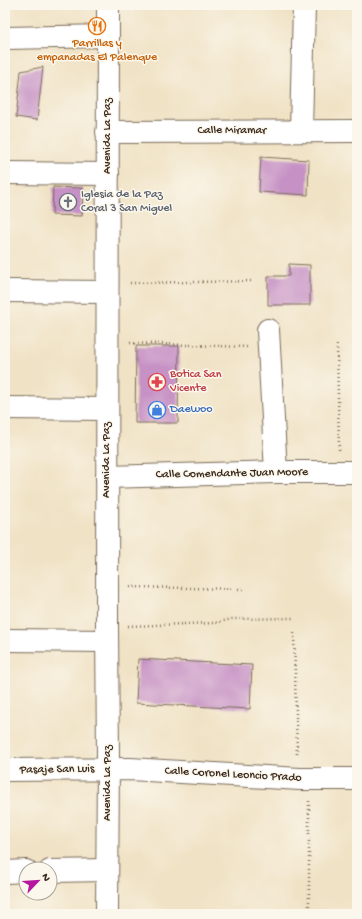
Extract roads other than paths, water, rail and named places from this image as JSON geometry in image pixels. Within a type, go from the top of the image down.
[{"type":"main road","name":"Avenida La Paz","points":[[107,914],[108,5]]},
{"type":"main road","points":[[301,131],[304,5]]},
{"type":"main road","points":[[5,38],[108,36]]},
{"type":"main road","name":"Calle Miramar","points":[[108,132],[357,130]]},
{"type":"main road","points":[[5,173],[108,174]]},
{"type":"main road","points":[[5,291],[107,288]]},
{"type":"main road","points":[[268,330],[276,472]]},
{"type":"main road","points":[[5,408],[107,409]]},
{"type":"main road","name":"Calle Comendante Juan Moore","points":[[107,476],[348,472]]},
{"type":"main road","points":[[5,640],[107,634]]},
{"type":"main road","name":"Pasaje San Luis","points":[[5,770],[108,769]]},
{"type":"main road","name":"Calle Coronel Leoncio Prado","points":[[108,769],[300,779],[357,779]]},
{"type":"main road","points":[[58,871],[107,870]]},
{"type":"place","name":"Parrillas y empanadas El Palenque","points":[[97,26]]},
{"type":"place","name":"Iglesia de la Paz Coral 3 San Miguel","points":[[68,202]]},
{"type":"place","name":"Botica San Vicente","points":[[157,382]]},
{"type":"place","name":"Daewoo","points":[[157,410]]}]
